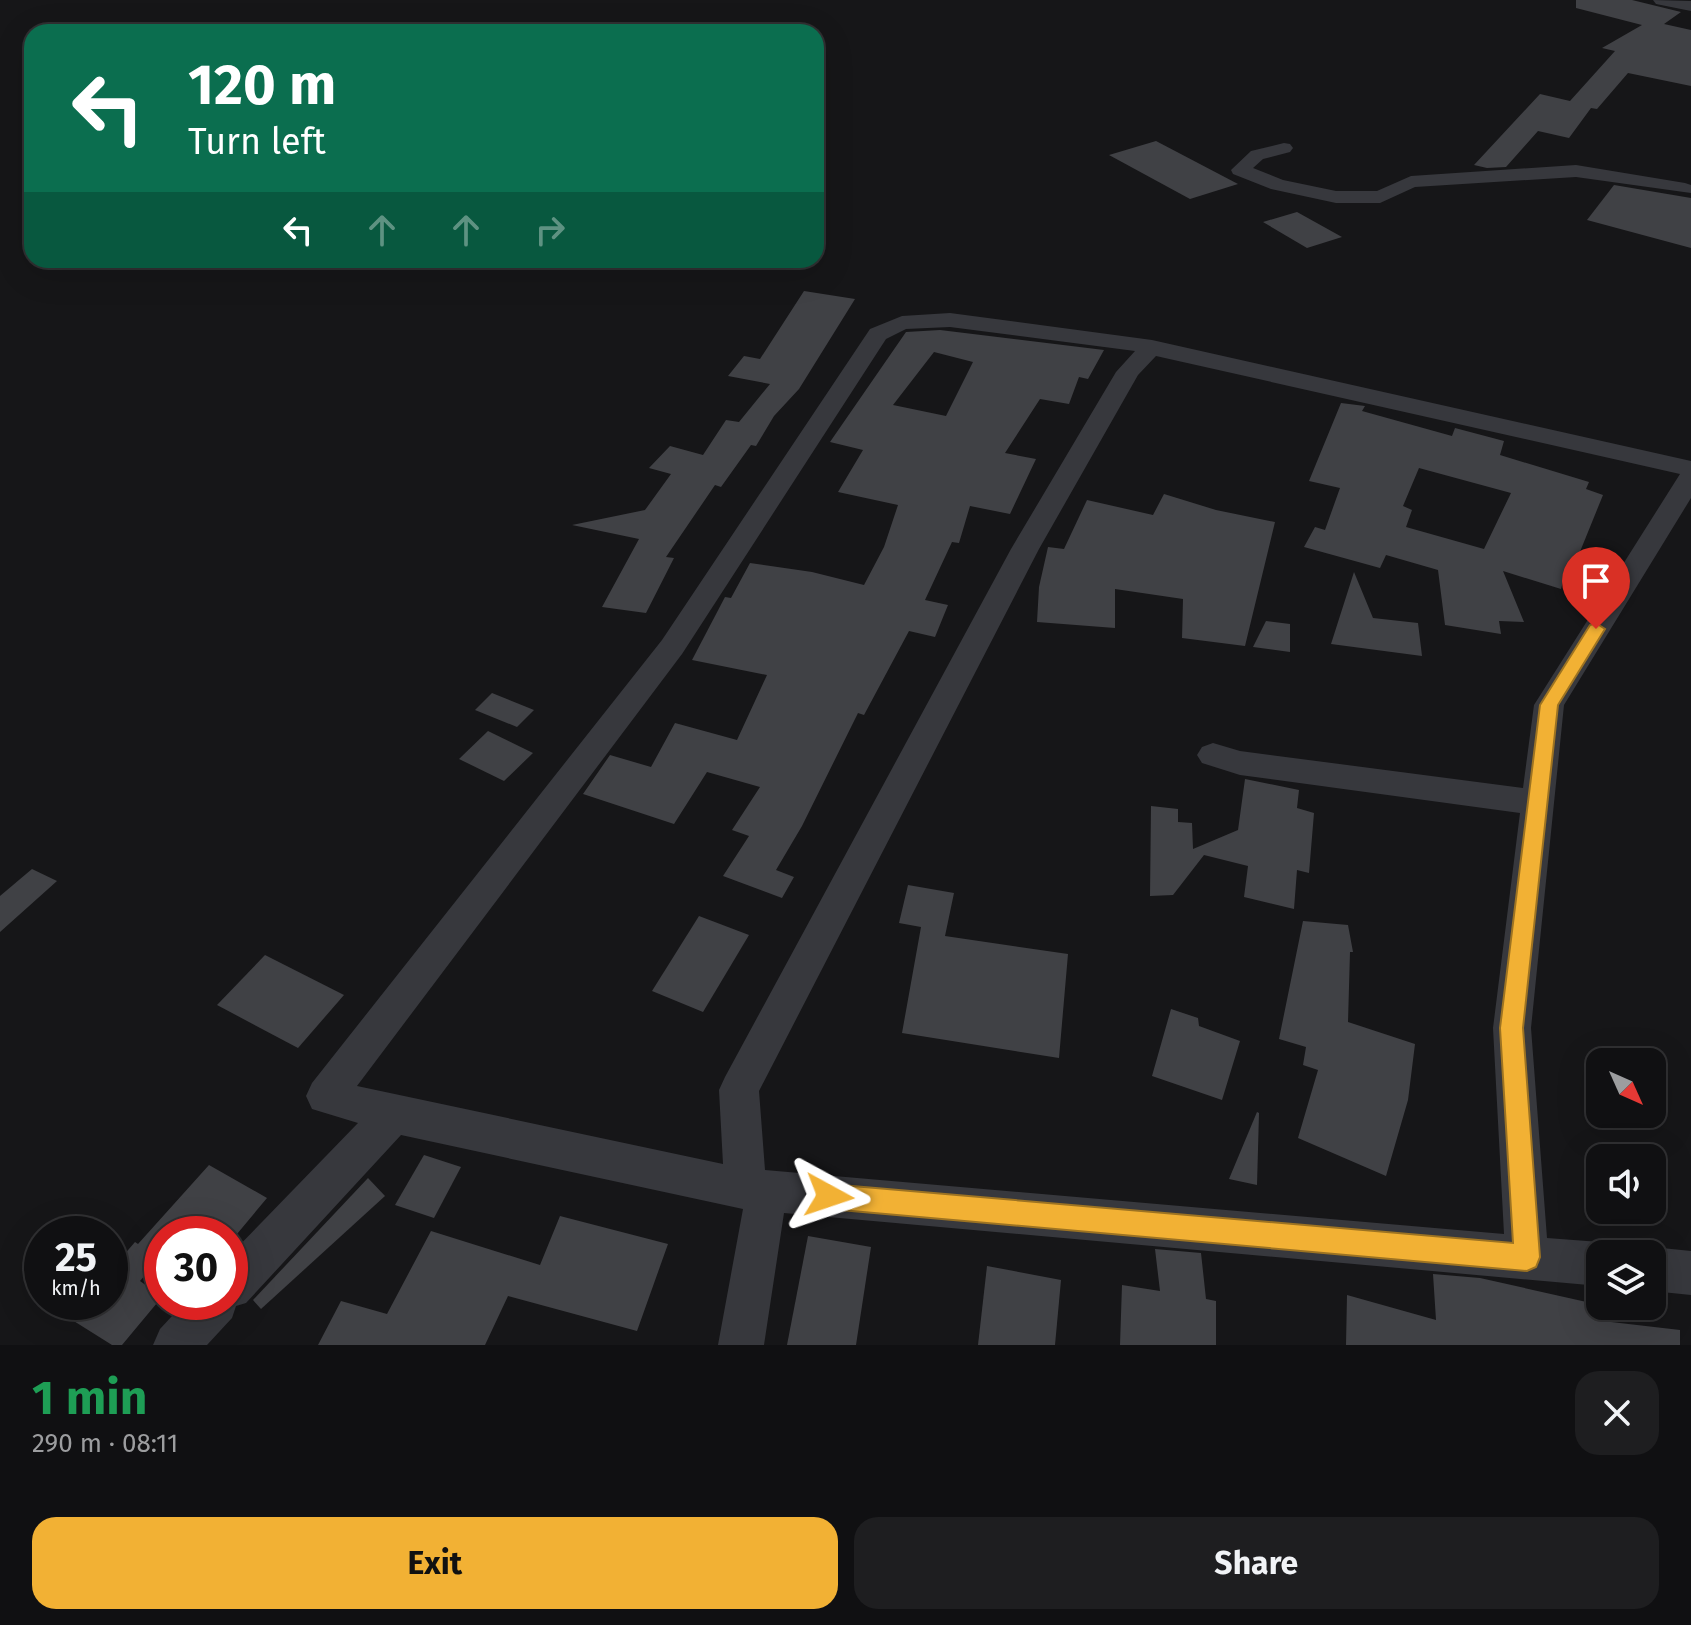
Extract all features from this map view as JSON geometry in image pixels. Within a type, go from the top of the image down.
[{"type":"street","points":[[1662,0],[1691,6]]},
{"type":"street","points":[[1284,148],[1257,155],[1240,170],[1278,185],[1336,197],[1380,197],[1411,182],[1576,171],[1689,189]]},
{"type":"street","points":[[1586,1263],[756,1190],[393,1115],[326,1096],[672,647],[878,334],[902,323],[950,320],[1115,340],[1691,469]]},
{"type":"street","points":[[741,1345],[756,1190],[739,1090],[1025,549],[1128,372],[1152,347]]},
{"type":"street","points":[[1527,1257],[1512,1028],[1549,705],[1691,477]]},
{"type":"street","points":[[1213,755],[1240,763],[1538,803]]},
{"type":"street","points":[[248,1268],[393,1115]]},
{"type":"street","points":[[1666,1270],[1691,1273]]},
{"type":"street","points":[[176,1345],[199,1320]]},
{"type":"building","points":[[1576,0],[1632,0],[1681,12],[1664,24],[1691,30],[1691,86],[1628,73],[1597,109],[1591,108],[1569,138],[1538,131],[1506,167],[1474,165],[1540,94],[1570,101],[1615,51],[1602,48],[1642,25],[1576,8]]},
{"type":"building","points":[[1156,141],[1238,184],[1190,199],[1109,155]]},
{"type":"building","points":[[1614,185],[1691,198],[1691,248],[1587,220]]},
{"type":"building","points":[[1297,212],[1342,237],[1307,248],[1263,222]]},
{"type":"building","points":[[804,291],[855,299],[799,389],[774,416],[756,446],[751,445],[721,487],[715,485],[666,557],[674,558],[646,613],[602,607],[639,539],[572,525],[645,510],[671,474],[649,468],[670,446],[703,455],[726,420],[739,422],[770,384],[728,376],[744,356],[760,359]]},
{"type":"building","points":[[940,330],[1104,350],[1088,379],[1079,377],[1069,404],[1040,399],[1005,453],[1036,459],[1010,514],[970,506],[959,543],[952,542],[925,600],[948,605],[935,637],[909,631],[864,715],[858,713],[802,826],[776,870],[794,877],[782,898],[723,876],[749,836],[732,830],[760,787],[707,772],[674,824],[583,794],[610,755],[651,767],[675,723],[737,740],[767,675],[692,660],[725,597],[731,598],[750,563],[812,572],[864,585],[884,547],[898,505],[838,492],[863,450],[830,442],[906,332]],"holes":[[[934,352],[973,362],[946,416],[893,405]]]},
{"type":"building","points":[[1341,403],[1365,406],[1362,411],[1452,436],[1455,428],[1504,441],[1500,455],[1589,482],[1586,489],[1603,495],[1573,569],[1567,567],[1561,589],[1503,571],[1524,622],[1499,621],[1501,634],[1445,625],[1438,570],[1386,555],[1380,568],[1304,547],[1315,527],[1325,530],[1340,488],[1309,481]],"holes":[[[1419,468],[1511,493],[1484,549],[1406,527],[1412,510],[1403,506]]]},
{"type":"building","points":[[1164,494],[1216,510],[1275,522],[1245,646],[1182,638],[1183,599],[1115,589],[1115,628],[1037,622],[1039,587],[1048,547],[1064,549],[1087,500],[1153,515]]},
{"type":"building","points":[[1354,572],[1373,618],[1418,623],[1422,656],[1331,644]]},
{"type":"building","points":[[1266,621],[1290,624],[1290,652],[1253,647]]},
{"type":"building","points":[[492,693],[534,710],[517,727],[475,710]]},
{"type":"building","points":[[488,731],[533,753],[504,781],[459,759]]},
{"type":"building","points":[[1245,779],[1299,790],[1297,808],[1314,813],[1309,873],[1297,870],[1294,909],[1244,897],[1248,866],[1204,855],[1173,895],[1150,896],[1151,806],[1178,809],[1178,822],[1192,823],[1193,849],[1238,830]]},
{"type":"building","points":[[32,869],[57,881],[0,932],[0,896]]},
{"type":"building","points":[[908,885],[954,893],[945,936],[1068,954],[1059,1058],[902,1033],[921,927],[899,923]]},
{"type":"building","points":[[699,916],[749,935],[703,1012],[652,991]]},
{"type":"building","points":[[1303,921],[1348,925],[1353,952],[1350,952],[1348,1022],[1415,1044],[1408,1100],[1386,1176],[1298,1138],[1318,1070],[1303,1065],[1306,1047],[1279,1039]]},
{"type":"building","points":[[265,955],[344,995],[298,1048],[217,1005]]},
{"type":"building","points":[[1171,1009],[1198,1018],[1199,1026],[1240,1041],[1222,1100],[1152,1076]]},
{"type":"building","points":[[1259,1113],[1257,1185],[1229,1179]]},
{"type":"building","points":[[424,1155],[461,1167],[434,1218],[395,1205]]},
{"type":"building","points":[[209,1165],[267,1198],[248,1221],[248,1216],[163,1216]]},
{"type":"building","points":[[368,1178],[385,1196],[261,1309],[253,1300]]},
{"type":"building","points":[[560,1216],[668,1244],[637,1331],[508,1296],[485,1345],[318,1345],[341,1301],[387,1314],[431,1231],[540,1265]]},
{"type":"building","points":[[808,1236],[871,1247],[856,1345],[787,1345]]},
{"type":"building","points":[[144,1237],[144,1276],[140,1281],[144,1284],[144,1319],[122,1345],[112,1345],[72,1320],[128,1320],[128,1250],[135,1242],[138,1244]]},
{"type":"building","points":[[1155,1249],[1201,1253],[1206,1299],[1216,1301],[1216,1345],[1120,1345],[1122,1285],[1160,1291]]},
{"type":"building","points":[[987,1266],[1061,1280],[1055,1345],[978,1345]]},
{"type":"building","points":[[1433,1274],[1480,1278],[1586,1302],[1586,1320],[1680,1330],[1680,1345],[1346,1345],[1347,1295],[1436,1320]]},
{"type":"route","points":[[829,1196],[1527,1257],[1512,1028],[1549,705],[1596,629]]}]
